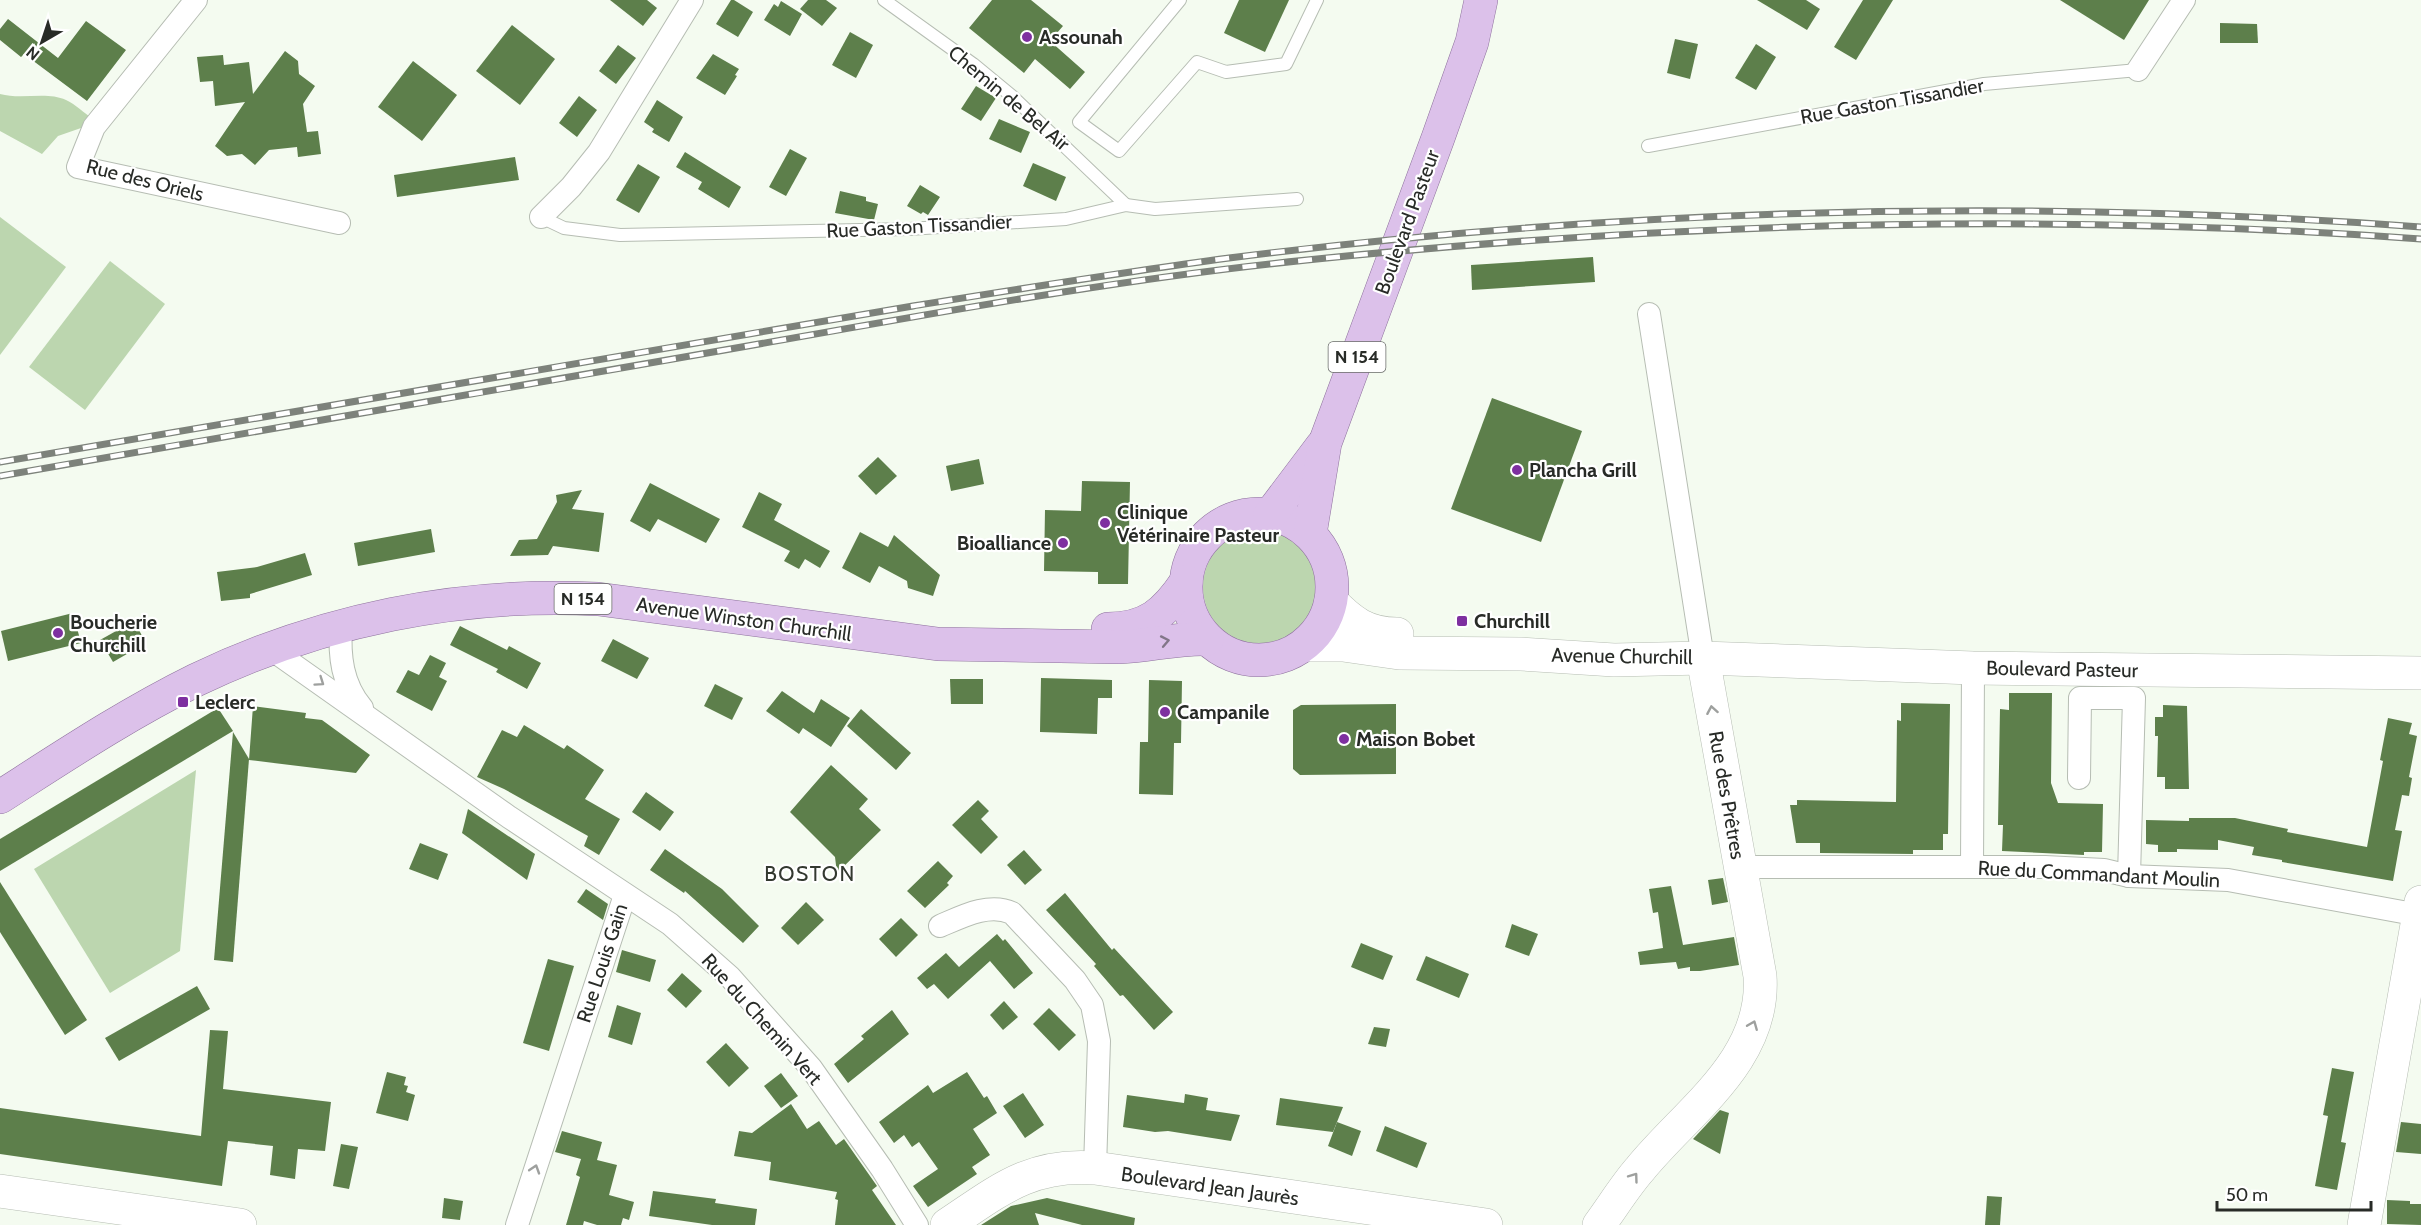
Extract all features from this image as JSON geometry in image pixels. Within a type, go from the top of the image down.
[{"type":"main road","name":"Boulevard Pasteur","points":[[1325,442],[1472,42],[1481,0]]},
{"type":"main road","name":"N 154","points":[[1472,42],[1492,0]]},
{"type":"main road","name":"N 154","points":[[1270,514],[1325,442]]},
{"type":"main road","name":"N 154","points":[[1310,534],[1325,442]]},
{"type":"main road","points":[[1270,514],[1292,521],[1310,534],[1329,565],[1332,601],[1322,625],[1305,645],[1281,657],[1255,661],[1229,654],[1207,639],[1190,613],[1186,582],[1197,548],[1213,530],[1234,518],[1270,514]]},
{"type":"main road","name":"Avenue Winston Churchill","points":[[0,779],[148,688],[224,651],[287,626],[342,609],[445,590],[507,583],[556,582],[639,590],[894,622],[1118,629],[1137,627],[1149,621],[1169,604],[1186,582]]},
{"type":"main road","name":"Avenue Winston Churchill","points":[[0,797],[90,740],[175,691],[217,670],[341,626],[437,605],[548,597],[598,599],[893,639],[957,645],[1119,647],[1174,640],[1207,639]]},
{"type":"main road","name":"Avenue Churchill","points":[[1332,601],[1353,622],[1376,633],[1570,638],[1616,643],[1703,658]]},
{"type":"main road","name":"Avenue Churchill","points":[[1305,645],[1344,645],[1399,652],[1521,654],[1614,660],[1703,658]]},
{"type":"main road","name":"Boulevard Pasteur","points":[[1703,658],[1973,668],[2421,674]]},
{"type":"main road","name":"Rue des Prêtres","points":[[1599,1225],[1640,1168],[1700,1107],[1735,1061],[1756,1019],[1761,997],[1760,976],[1703,658]]},
{"type":"main road","points":[[2364,1225],[2413,994],[2420,909]]},
{"type":"main road","name":"Boulevard Jean Jaurès","points":[[947,1225],[1000,1189],[1024,1177],[1060,1168],[1095,1168],[1486,1225]]},
{"type":"main road","points":[[0,1191],[240,1225]]},
{"type":"street","name":"Rue des Oriels","points":[[196,0],[94,127],[78,167],[339,224]]},
{"type":"street","points":[[541,217],[571,187],[599,152],[692,0]]},
{"type":"street","points":[[2138,70],[2184,0]]},
{"type":"street","name":"Rue des Prêtres","points":[[1649,314],[1703,658]]},
{"type":"street","name":"Rue Louis Gain","points":[[341,626],[340,649],[343,673],[355,700],[368,716]]},
{"type":"street","name":"Rue Louis Gain","points":[[271,649],[509,817],[625,895],[517,1225]]},
{"type":"street","points":[[1971,867],[1973,668]]},
{"type":"street","points":[[2079,778],[2080,698],[2134,698],[2129,876]]},
{"type":"street","name":"Rue du Commandant Moulin","points":[[1739,867],[1971,867],[2104,870],[2129,876],[2228,880],[2420,909]]},
{"type":"street","name":"Rue du Chemin Vert","points":[[625,895],[670,924],[730,977],[811,1068],[882,1169],[917,1225]]},
{"type":"street","points":[[940,926],[978,912],[1000,909],[1012,913],[1087,995],[1096,1017],[1099,1041],[1095,1168]]},
{"type":"lane","name":"Chemin de Bel Air","points":[[884,0],[973,64],[1013,97],[1126,205]]},
{"type":"lane","points":[[1180,0],[1079,122],[1119,151],[1197,62],[1226,72],[1286,64],[1317,0]]},
{"type":"lane","name":"Rue Gaston Tissandier","points":[[1648,146],[1984,84],[2138,70]]},
{"type":"lane","name":"Rue Gaston Tissandier","points":[[541,217],[564,228],[620,235],[897,230],[1066,219],[1126,205],[1155,209],[1297,199]]},
{"type":"green space","points":[[0,94],[59,97],[93,119],[81,128],[58,136],[42,154],[0,131]]},
{"type":"green space","points":[[0,217],[66,267],[0,355]]},
{"type":"green space","points":[[110,261],[165,304],[85,410],[29,367]]},
{"type":"green space","points":[[1261,529],[1283,534],[1302,546],[1314,565],[1319,587],[1314,609],[1302,628],[1283,640],[1261,645],[1239,640],[1220,628],[1208,609],[1203,587],[1208,565],[1220,546],[1239,534]]},
{"type":"green space","points":[[196,770],[180,951],[110,993],[34,869]]},
{"type":"building","points":[[610,0],[647,0],[657,8],[643,26]]},
{"type":"building","points":[[731,0],[753,12],[738,37],[716,24]]},
{"type":"building","points":[[808,0],[826,0],[837,8],[822,26],[800,9]]},
{"type":"building","points":[[992,0],[1031,0],[1063,26],[1050,41],[1085,72],[1070,89],[1035,59],[1024,73],[969,28]]},
{"type":"building","points":[[1239,0],[1289,0],[1265,52],[1224,33]]},
{"type":"building","points":[[1757,0],[1806,0],[1820,9],[1807,30]]},
{"type":"building","points":[[1863,0],[1893,0],[1856,60],[1834,47]]},
{"type":"building","points":[[2060,0],[2149,0],[2124,40]]},
{"type":"building","points":[[781,1],[802,14],[790,36],[764,20],[774,4],[778,7]]},
{"type":"building","points":[[8,19],[58,58],[86,21],[126,50],[87,101],[24,54],[21,57],[0,40],[0,29]]},
{"type":"building","points":[[2220,23],[2257,24],[2258,43],[2220,43]]},
{"type":"building","points":[[512,25],[555,59],[520,105],[476,71]]},
{"type":"building","points":[[850,32],[873,45],[856,78],[832,65]]},
{"type":"building","points":[[1675,39],[1698,44],[1690,79],[1667,73]]},
{"type":"building","points":[[1756,44],[1776,57],[1756,90],[1735,78]]},
{"type":"building","points":[[618,45],[636,58],[616,84],[599,71]]},
{"type":"building","points":[[285,51],[298,61],[299,74],[315,86],[303,104],[307,132],[318,131],[321,154],[298,157],[297,147],[269,150],[255,165],[242,154],[227,156],[215,146],[245,102],[215,106],[213,81],[200,82],[197,57],[223,55],[224,65],[249,62],[253,94]]},
{"type":"building","points":[[713,54],[739,69],[725,95],[696,78]]},
{"type":"building","points":[[413,61],[457,95],[422,141],[378,107]]},
{"type":"building","points":[[976,86],[996,98],[981,121],[961,109]]},
{"type":"building","points":[[579,96],[597,110],[577,137],[559,123]]},
{"type":"building","points":[[657,100],[683,117],[669,142],[652,132],[654,129],[644,122]]},
{"type":"building","points":[[999,119],[1030,132],[1021,153],[989,139]]},
{"type":"building","points":[[790,149],[807,158],[786,196],[769,187]]},
{"type":"building","points":[[685,152],[741,187],[729,208],[698,189],[702,182],[676,167]]},
{"type":"building","points":[[515,157],[519,180],[397,197],[394,175]]},
{"type":"building","points":[[1033,163],[1066,177],[1056,201],[1023,186]]},
{"type":"building","points":[[638,164],[660,177],[639,213],[616,200]]},
{"type":"building","points":[[920,185],[940,197],[928,215],[923,212],[921,214],[907,206]]},
{"type":"building","points":[[840,191],[866,197],[866,201],[878,204],[874,220],[835,213]]},
{"type":"building","points":[[1593,257],[1595,282],[1472,290],[1471,265]]},
{"type":"building","name":"Plancha Grill","points":[[1492,398],[1582,431],[1541,542],[1451,509]]},
{"type":"building","points":[[878,457],[897,476],[876,495],[858,476]]},
{"type":"building","points":[[979,459],[984,484],[951,491],[946,466]]},
{"type":"building","name":"Clinique Vétérinaire Pasteur","points":[[1082,481],[1130,482],[1128,584],[1098,584],[1098,572],[1044,571],[1045,510],[1081,511]]},
{"type":"building","points":[[650,483],[720,519],[706,543],[658,519],[650,532],[630,521]]},
{"type":"building","points":[[582,490],[572,509],[604,513],[599,552],[553,546],[548,555],[510,556],[519,540],[537,539],[557,502],[556,495]]},
{"type":"building","points":[[759,492],[782,504],[774,520],[830,551],[820,568],[805,559],[799,569],[784,561],[790,551],[742,527]]},
{"type":"building","points":[[431,529],[435,552],[358,566],[354,543]]},
{"type":"building","points":[[860,532],[888,547],[894,535],[940,575],[933,596],[908,588],[907,581],[879,566],[870,583],[842,568]]},
{"type":"building","points":[[305,553],[312,575],[250,594],[250,598],[221,601],[217,572],[257,567]]},
{"type":"building","points":[[73,613],[81,643],[8,661],[1,631]]},
{"type":"building","points":[[134,621],[146,643],[113,662],[100,640]]},
{"type":"building","points":[[460,626],[507,650],[509,646],[541,663],[527,689],[496,672],[498,669],[450,645]]},
{"type":"building","points":[[613,639],[649,658],[637,679],[601,661]]},
{"type":"building","points":[[430,655],[446,663],[439,677],[447,681],[432,711],[396,692],[408,670],[419,675]]},
{"type":"building","points":[[1041,678],[1112,680],[1112,698],[1098,698],[1097,734],[1040,732]]},
{"type":"building","points":[[950,679],[983,679],[983,704],[951,704]]},
{"type":"building","name":"Campanile","points":[[1149,680],[1182,681],[1181,743],[1174,743],[1173,795],[1139,794],[1140,742],[1148,742]]},
{"type":"building","points":[[715,684],[743,698],[732,720],[704,706]]},
{"type":"building","points":[[782,691],[814,713],[821,699],[850,718],[831,747],[803,728],[799,734],[766,711]]},
{"type":"building","points":[[2009,693],[2052,693],[2051,783],[2058,803],[2103,804],[2102,852],[2084,852],[2084,855],[2002,851],[2003,825],[1998,825],[2000,709],[2009,710]]},
{"type":"building","points":[[1901,703],[1950,704],[1948,834],[1943,834],[1943,850],[1913,850],[1913,854],[1820,853],[1820,843],[1796,843],[1790,805],[1797,805],[1797,800],[1896,802],[1897,720],[1901,721]]},
{"type":"building","name":"Maison Bobet","points":[[1396,704],[1396,774],[1300,775],[1293,769],[1293,710],[1301,705]]},
{"type":"building","points":[[2163,705],[2187,706],[2189,789],[2165,789],[2165,777],[2157,777],[2158,736],[2155,736],[2155,717],[2163,717]]},
{"type":"building","points":[[253,706],[306,713],[305,718],[322,720],[370,755],[356,773],[249,760]]},
{"type":"building","points":[[218,708],[233,731],[0,871],[0,839]]},
{"type":"building","points":[[861,709],[911,753],[896,770],[847,726]]},
{"type":"building","points":[[2388,718],[2412,723],[2409,734],[2417,736],[2409,777],[2412,778],[2409,796],[2402,795],[2395,830],[2402,831],[2393,881],[2252,855],[2254,847],[2218,840],[2218,850],[2177,849],[2177,852],[2158,852],[2158,845],[2146,844],[2146,820],[2189,821],[2189,818],[2235,818],[2288,829],[2287,832],[2367,847],[2383,761],[2380,760]]},
{"type":"building","points":[[524,725],[564,749],[567,745],[604,770],[585,799],[620,819],[599,855],[584,846],[588,836],[504,789],[477,777],[502,730],[517,737]]},
{"type":"building","points":[[233,732],[249,759],[233,962],[214,960]]},
{"type":"building","points":[[831,765],[868,799],[859,809],[881,830],[837,873],[835,857],[790,812]]},
{"type":"building","points":[[646,792],[674,812],[660,831],[632,812]]},
{"type":"building","points":[[978,800],[989,811],[981,819],[998,837],[981,854],[952,825]]},
{"type":"building","points":[[468,809],[535,854],[527,880],[462,833]]},
{"type":"building","points":[[420,843],[448,854],[438,880],[409,869]]},
{"type":"building","points":[[665,849],[722,889],[759,926],[743,943],[685,891],[684,893],[650,870]]},
{"type":"building","points":[[1024,850],[1042,870],[1025,885],[1007,865]]},
{"type":"building","points":[[938,861],[953,876],[947,883],[949,885],[925,908],[907,891]]},
{"type":"building","points":[[1723,878],[1728,902],[1712,905],[1708,880]]},
{"type":"building","points":[[0,882],[87,1020],[65,1035],[0,932]]},
{"type":"building","points":[[1671,886],[1683,945],[1734,937],[1739,965],[1690,971],[1690,967],[1678,969],[1676,962],[1640,965],[1638,952],[1663,948],[1658,912],[1653,913],[1649,889]]},
{"type":"building","points":[[586,889],[608,904],[603,920],[577,902]]},
{"type":"building","points":[[1065,893],[1112,950],[1114,948],[1173,1012],[1154,1030],[1123,995],[1120,996],[1094,966],[1096,964],[1046,910]]},
{"type":"building","points":[[806,902],[824,920],[798,945],[781,928]]},
{"type":"building","points":[[901,918],[918,935],[896,957],[879,939]]},
{"type":"building","points":[[1512,924],[1538,934],[1529,956],[1505,947]]},
{"type":"building","points":[[997,934],[1003,941],[1005,939],[1033,973],[1014,989],[990,961],[948,999],[934,984],[927,989],[917,978],[946,953],[959,967]]},
{"type":"building","points":[[1361,943],[1393,956],[1383,980],[1351,967]]},
{"type":"building","points":[[622,950],[656,960],[650,982],[616,972]]},
{"type":"building","points":[[1426,956],[1469,974],[1459,998],[1416,980]]},
{"type":"building","points":[[548,959],[574,966],[549,1051],[523,1043]]},
{"type":"building","points":[[682,973],[702,991],[686,1008],[667,990]]},
{"type":"building","points":[[197,986],[210,1009],[119,1061],[105,1038]]},
{"type":"building","points":[[1004,1001],[1018,1017],[1003,1030],[990,1015]]},
{"type":"building","points":[[617,1005],[641,1013],[632,1045],[608,1037]]},
{"type":"building","points":[[1049,1008],[1076,1035],[1059,1051],[1033,1024]]},
{"type":"building","points":[[892,1010],[909,1034],[848,1083],[834,1064],[864,1039],[861,1036]]},
{"type":"building","points":[[1374,1027],[1390,1029],[1386,1047],[1368,1044]]},
{"type":"building","points":[[210,1030],[228,1031],[223,1089],[331,1102],[325,1151],[298,1149],[295,1179],[270,1175],[273,1146],[228,1141],[222,1186],[0,1154],[0,1108],[201,1136]]},
{"type":"building","points":[[726,1043],[749,1068],[729,1087],[706,1062]]},
{"type":"building","points":[[2332,1068],[2354,1072],[2341,1142],[2346,1143],[2337,1190],[2315,1186],[2328,1116],[2323,1115]]},
{"type":"building","points":[[387,1072],[406,1077],[404,1085],[408,1086],[406,1092],[415,1095],[408,1121],[376,1113]]},
{"type":"building","points":[[967,1072],[984,1098],[987,1096],[997,1113],[973,1129],[990,1155],[972,1167],[977,1174],[928,1207],[913,1186],[938,1169],[919,1142],[912,1147],[904,1135],[894,1143],[879,1122],[928,1085],[933,1093]]},
{"type":"building","points":[[781,1073],[798,1096],[781,1108],[764,1086]]},
{"type":"building","points":[[1023,1093],[1044,1125],[1025,1138],[1003,1106]]},
{"type":"building","points":[[1185,1094],[1208,1098],[1206,1110],[1240,1115],[1231,1141],[1168,1131],[1155,1132],[1123,1127],[1127,1095],[1184,1103]]},
{"type":"building","points":[[1280,1098],[1343,1107],[1333,1132],[1276,1125]]},
{"type":"building","points":[[791,1104],[807,1129],[819,1121],[836,1145],[844,1139],[877,1186],[872,1190],[896,1225],[835,1225],[837,1192],[769,1180],[771,1162],[734,1156],[739,1131],[752,1133]]},
{"type":"building","points":[[1720,1110],[1729,1113],[1720,1154],[1693,1139]]},
{"type":"building","points":[[1337,1122],[1361,1131],[1352,1156],[1328,1146]]},
{"type":"building","points":[[2401,1122],[2421,1124],[2421,1154],[2396,1152]]},
{"type":"building","points":[[1385,1126],[1427,1143],[1417,1168],[1376,1151]]},
{"type":"building","points":[[562,1131],[602,1142],[597,1160],[617,1165],[609,1195],[634,1202],[629,1220],[623,1218],[621,1225],[597,1225],[584,1221],[583,1225],[566,1225],[580,1177],[576,1175],[581,1159],[555,1152]]},
{"type":"building","points":[[341,1144],[358,1147],[349,1189],[333,1186]]},
{"type":"building","points":[[653,1191],[716,1199],[715,1203],[757,1209],[755,1225],[712,1225],[649,1216]]},
{"type":"building","points":[[1987,1196],[2002,1197],[2000,1225],[1985,1225]]},
{"type":"building","points":[[444,1198],[463,1201],[460,1220],[442,1218]]},
{"type":"building","points":[[1047,1198],[1135,1218],[1134,1225],[1082,1225],[1035,1213],[1039,1225],[981,1225],[1011,1206]]},
{"type":"building","points":[[2387,1200],[2421,1204],[2421,1225],[2387,1224]]},
{"type":"railway","points":[[0,462],[1071,281],[1190,263],[1377,241],[1526,228],[1675,219],[1825,213],[1974,211],[2272,218],[2421,227]]},
{"type":"railway","points":[[0,476],[1009,301],[1158,278],[1307,260],[1585,237],[1863,225],[2142,226],[2421,239]]},
{"type":"place","name":"Assounah","points":[[1027,37]]},
{"type":"place","name":"Plancha Grill","points":[[1517,470]]},
{"type":"place","name":"Clinique Vétérinaire Pasteur","points":[[1105,523]]},
{"type":"place","name":"Bioalliance","points":[[1063,543]]},
{"type":"place","name":"Churchill","points":[[1462,621]]},
{"type":"place","name":"Boucherie Churchill","points":[[58,633]]},
{"type":"place","name":"Leclerc","points":[[183,702]]},
{"type":"place","name":"Campanile","points":[[1165,712]]},
{"type":"place","name":"Maison Bobet","points":[[1344,739]]},
{"type":"district","name":"BOSTON","points":[[810,874]]}]
